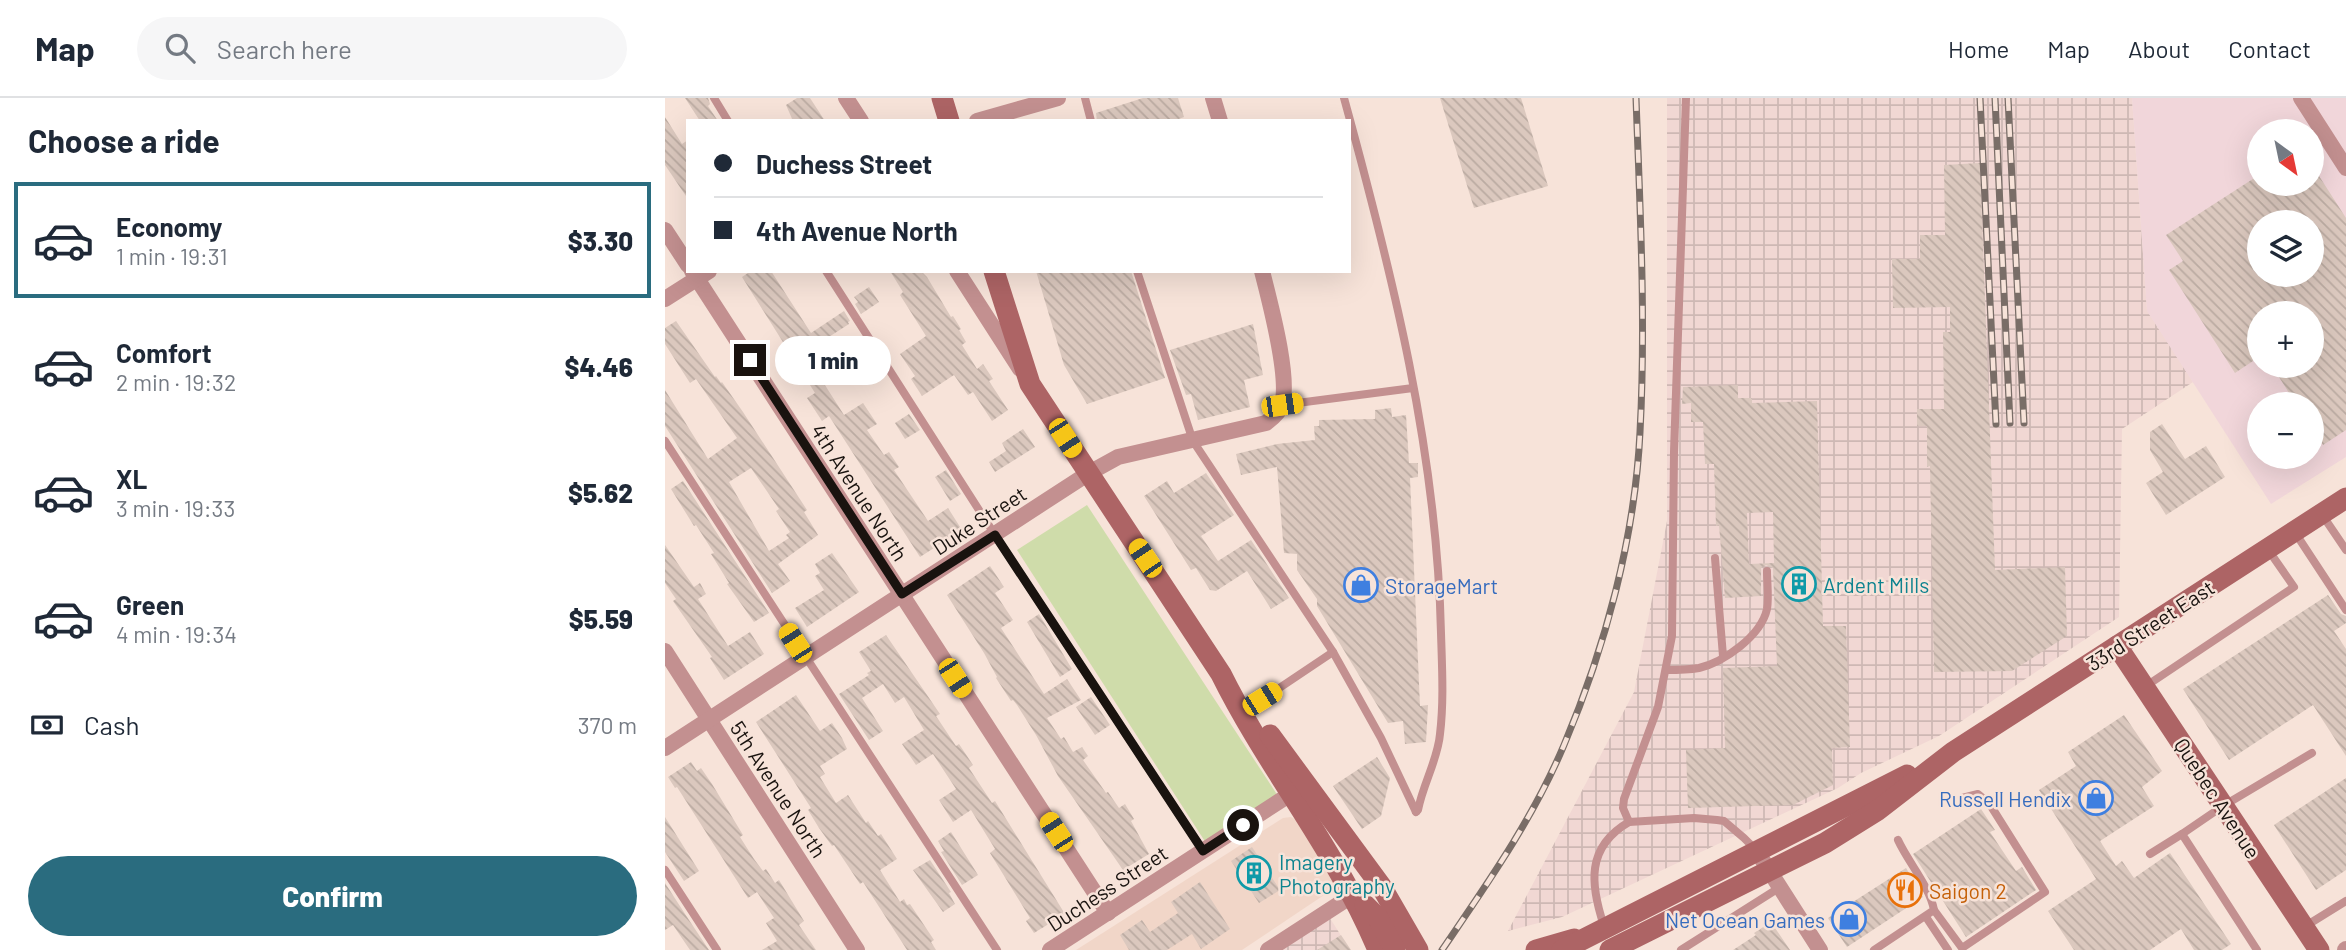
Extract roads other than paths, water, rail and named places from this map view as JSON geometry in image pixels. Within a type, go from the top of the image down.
[{"type":"main road","points":[[942,98],[948,119]]},
{"type":"main road","points":[[994,273],[1030,384],[1220,674],[1240,713],[1353,894],[1378,950]]},
{"type":"main road","name":"33rd Street East","points":[[1611,950],[1774,880],[1825,843],[1878,810],[1953,752],[2346,498]]},
{"type":"main road","name":"Quebec Avenue","points":[[2117,646],[2319,950]]},
{"type":"main road","points":[[1220,674],[1251,707],[1422,942],[1431,950]]},
{"type":"main road","name":"33rd Street East","points":[[1565,949],[1953,752]]},
{"type":"main road","points":[[1381,886],[1418,950]]},
{"type":"main road","points":[[1353,894],[1378,918],[1395,950]]},
{"type":"main road","points":[[1536,950],[1599,931]]},
{"type":"street","points":[[846,98],[860,119]]},
{"type":"street","points":[[985,119],[1058,98]]},
{"type":"street","points":[[1213,98],[1219,119]]},
{"type":"street","points":[[2301,98],[2346,168]]},
{"type":"street","points":[[665,230],[686,262]]},
{"type":"street","points":[[958,273],[1030,384]]},
{"type":"street","points":[[1262,273],[1280,356],[1284,383],[1282,405]]},
{"type":"street","points":[[665,299],[699,274]]},
{"type":"street","name":"4th Avenue North","points":[[699,274],[1108,913]]},
{"type":"street","name":"Duke Street","points":[[665,748],[1118,457],[1266,423],[1276,415],[1282,405]]},
{"type":"street","name":"5th Avenue North","points":[[665,651],[857,950]]},
{"type":"street","name":"Duchess Street","points":[[1050,950],[1292,793]]},
{"type":"street","points":[[1756,850],[1819,950]]},
{"type":"street","points":[[1268,950],[1353,894]]},
{"type":"lane","points":[[714,98],[727,119]]},
{"type":"lane","points":[[1085,98],[1090,119]]},
{"type":"lane","points":[[1344,98],[1350,119]]},
{"type":"lane","points":[[1629,822],[1623,804],[1658,707],[1672,636],[1675,439],[1686,98]]},
{"type":"lane","points":[[1138,273],[1193,441],[1333,652],[1381,738],[1416,812],[1440,738],[1443,710],[1440,570],[1428,467],[1413,388],[1383,242],[1351,124]]},
{"type":"lane","points":[[827,273],[995,535],[1203,851]]},
{"type":"lane","points":[[1282,405],[1413,388]]},
{"type":"lane","points":[[665,441],[997,950]]},
{"type":"lane","points":[[2322,514],[2346,550]]},
{"type":"lane","points":[[2294,531],[2346,610]]},
{"type":"lane","points":[[2145,687],[2294,587],[2267,549]]},
{"type":"lane","points":[[1715,558],[1723,656]]},
{"type":"lane","points":[[1666,670],[1702,667],[1752,637],[1767,608],[1767,571]]},
{"type":"lane","points":[[1251,707],[1333,652]]},
{"type":"lane","points":[[2150,854],[2223,806],[2312,753]]},
{"type":"lane","points":[[1898,840],[1932,900],[1934,910],[1962,948],[2045,892],[1989,803],[1978,794],[1962,798]]},
{"type":"lane","points":[[1599,931],[1596,861],[1606,839],[1629,822],[1694,818],[1724,821],[1756,850]]},
{"type":"lane","points":[[2182,834],[2256,950]]},
{"type":"lane","points":[[665,870],[717,950]]},
{"type":"lane","name":"33rd Street East","points":[[1681,950],[1774,880]]},
{"type":"lane","points":[[2304,928],[2346,901]]},
{"type":"lane","points":[[1874,950],[1934,910]]},
{"type":"lane","points":[[1926,917],[1948,950]]},
{"type":"railway","points":[[1442,950],[1508,851],[1552,772],[1579,708],[1605,631],[1625,552],[1637,472],[1642,390],[1641,223],[1636,98]]},
{"type":"railway","points":[[1980,98],[1996,424]]},
{"type":"railway","points":[[1995,98],[2010,423]]},
{"type":"railway","points":[[2008,98],[2024,423]]},
{"type":"place","name":"Ardent Mills","points":[[1799,584]]},
{"type":"place","name":"StorageMart","points":[[1361,585]]},
{"type":"place","name":"Russell Hendix","points":[[2096,798]]},
{"type":"place","name":"Imagery Photography","points":[[1254,873]]},
{"type":"place","name":"Saigon 2","points":[[1905,890]]},
{"type":"place","name":"Net Ocean Games","points":[[1849,919]]}]
